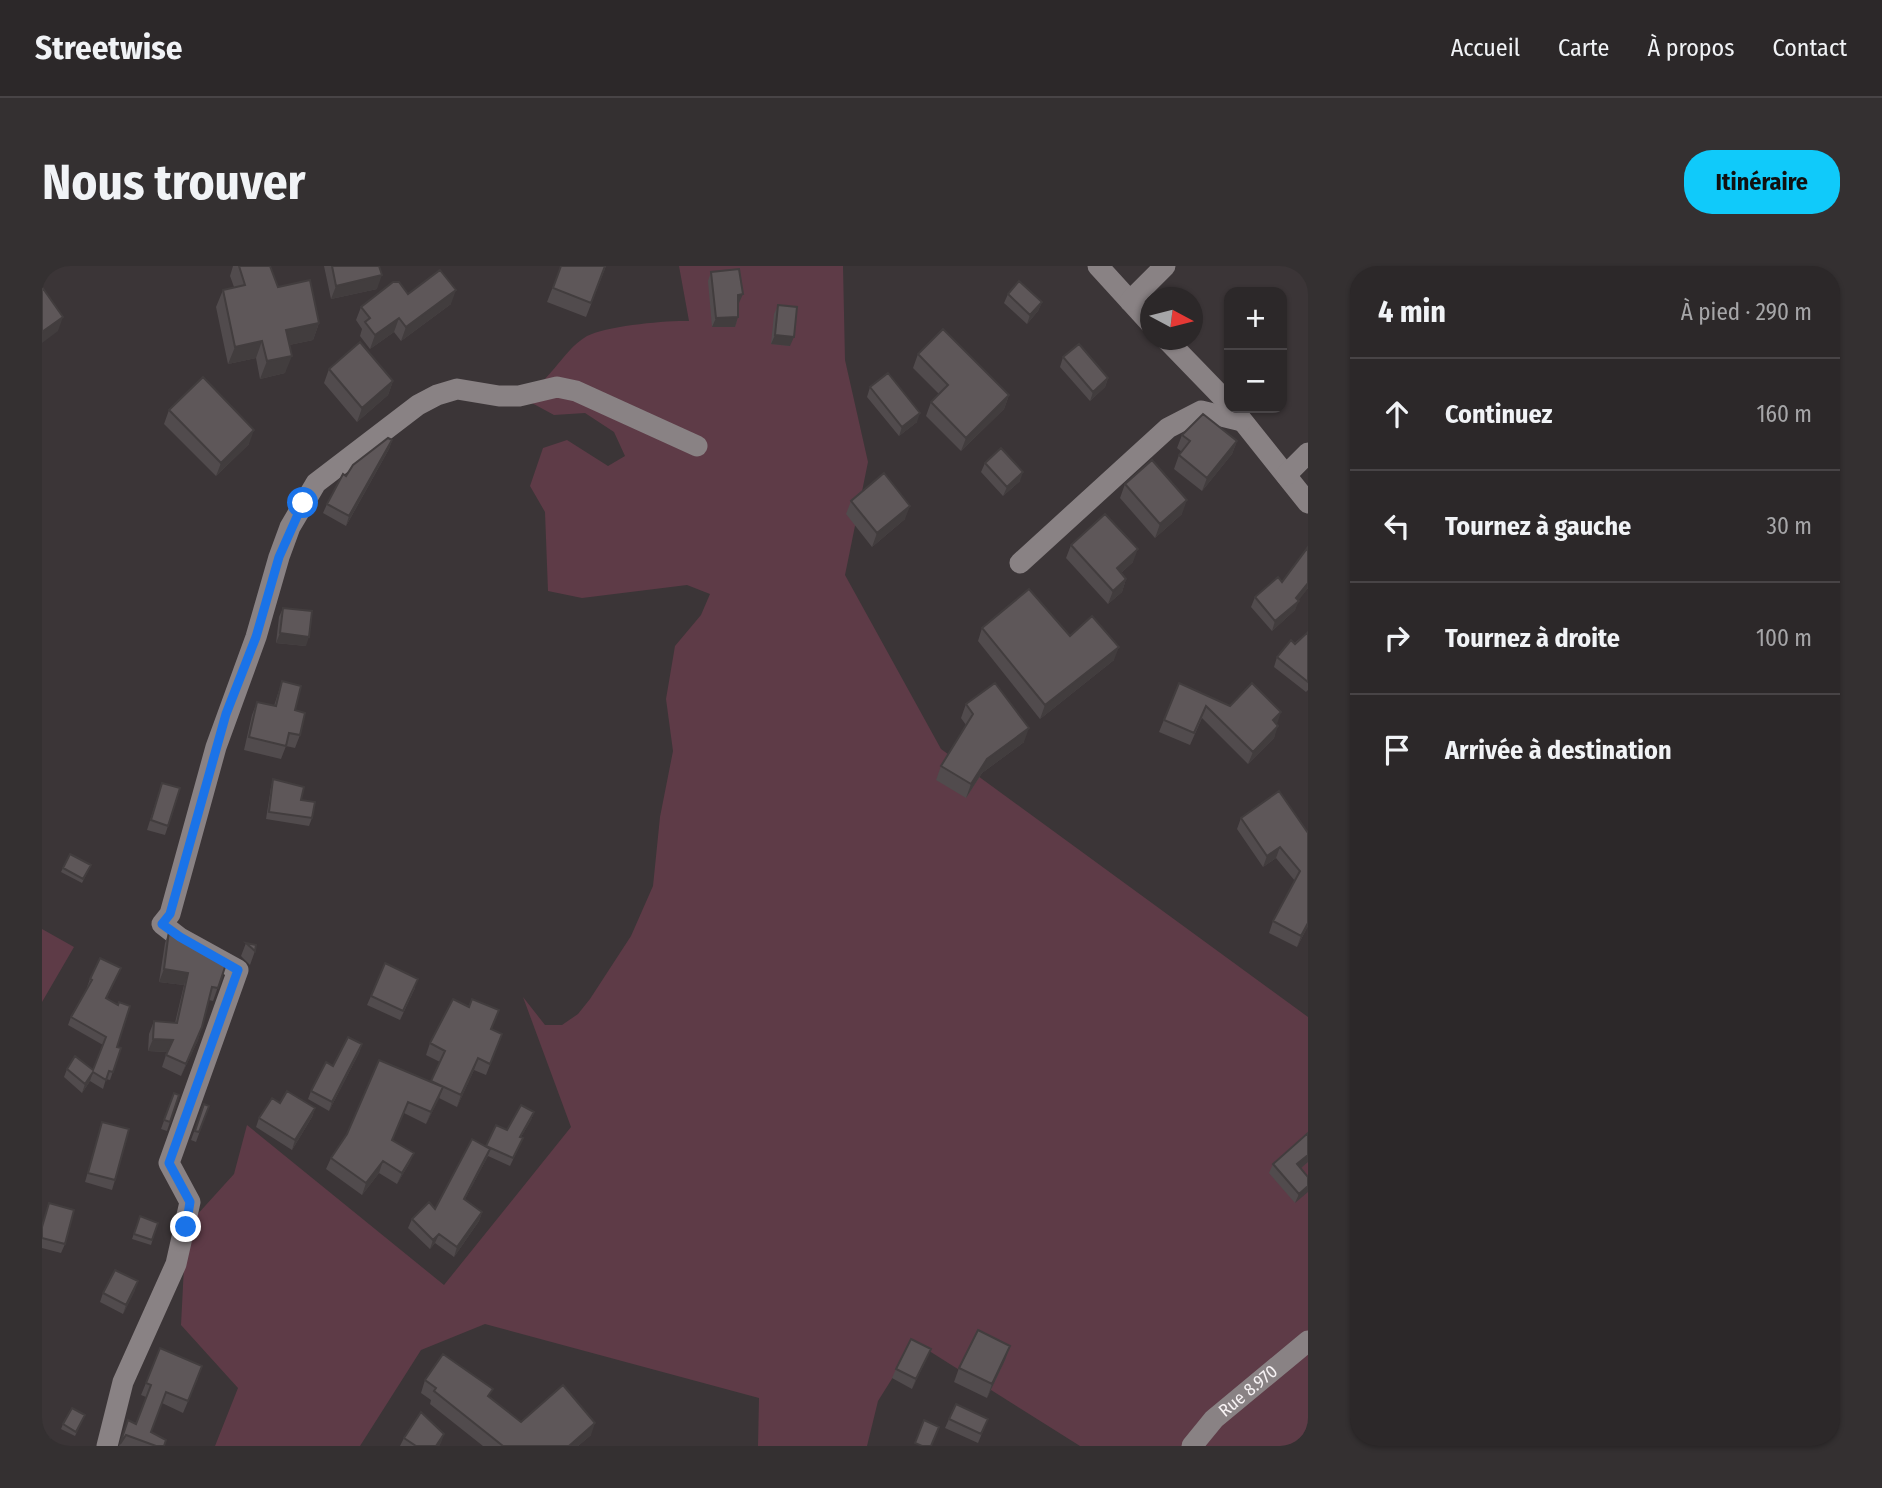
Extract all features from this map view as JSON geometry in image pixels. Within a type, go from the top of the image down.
[{"type":"street","points":[[1098,266],[1140,313]]},
{"type":"street","points":[[1129,301],[1165,266]]},
{"type":"street","points":[[1176,350],[1224,400]]},
{"type":"street","points":[[107,1446],[123,1382],[176,1264],[190,1202],[169,1163],[238,970],[162,924],[170,914],[226,714],[256,637],[279,557],[303,503],[316,483],[418,405],[457,389],[499,396],[519,396],[557,387],[576,391],[697,446]]},
{"type":"street","points":[[1020,563],[1168,428],[1201,411],[1224,411]]},
{"type":"street","points":[[1236,413],[1308,503]]},
{"type":"street","points":[[1286,475],[1308,453]]},
{"type":"street","name":"Rue 8.970","points":[[1192,1446],[1214,1419],[1308,1341]]},
{"type":"shaded area","points":[[679,266],[843,266],[845,360],[868,462],[845,575],[941,749],[1308,1017],[1308,1446],[1080,1446],[915,1342],[878,1401],[867,1446],[758,1446],[759,1398],[485,1324],[421,1350],[360,1446],[215,1446],[238,1388],[181,1325],[186,1227],[234,1174],[247,1125],[444,1285],[571,1127],[523,997],[545,1025],[562,1025],[578,1014],[590,999],[631,936],[653,886],[660,817],[673,751],[666,699],[675,646],[701,615],[710,594],[687,585],[582,598],[548,591],[545,512],[530,486],[543,448],[567,440],[608,466],[625,456],[614,432],[585,413],[554,415],[519,396],[539,385],[569,351],[596,332],[637,324],[689,321]]},
{"type":"shaded area","points":[[42,929],[74,947],[42,1002]]},
{"type":"building","points":[[239,266],[270,266],[278,287],[310,280],[319,323],[286,330],[292,356],[267,361],[262,341],[235,347],[223,290],[245,285]]},
{"type":"building","points":[[332,266],[379,266],[382,275],[336,286]]},
{"type":"building","points":[[561,266],[605,266],[591,303],[553,288]]},
{"type":"building","points":[[739,269],[743,294],[738,295],[738,317],[716,318],[711,272]]},
{"type":"building","points":[[440,270],[456,290],[406,327],[399,318],[375,335],[365,322],[370,318],[361,307],[393,282],[399,282],[408,294]]},
{"type":"building","points":[[1019,281],[1042,302],[1030,315],[1008,294]]},
{"type":"building","points":[[42,287],[63,317],[42,332]]},
{"type":"building","points":[[778,305],[797,307],[794,337],[775,335]]},
{"type":"building","points":[[943,329],[1009,395],[966,438],[931,402],[948,385],[918,354]]},
{"type":"building","points":[[360,342],[393,381],[362,408],[329,369]]},
{"type":"building","points":[[1079,344],[1108,378],[1093,392],[1063,357]]},
{"type":"building","points":[[888,373],[920,413],[902,427],[870,387]]},
{"type":"building","points":[[203,377],[254,430],[221,463],[169,410]]},
{"type":"building","points":[[1203,414],[1237,441],[1207,478],[1179,455],[1190,441],[1182,435]]},
{"type":"building","points":[[388,438],[392,440],[349,516],[327,504],[343,474],[346,476],[353,465]]},
{"type":"building","points":[[1001,448],[1023,472],[1007,487],[985,463]]},
{"type":"building","points":[[1152,460],[1187,500],[1160,524],[1125,484]]},
{"type":"building","points":[[884,473],[910,506],[877,533],[851,501]]},
{"type":"building","points":[[1105,514],[1138,549],[1117,568],[1126,579],[1113,591],[1071,545]]},
{"type":"building","points":[[1308,547],[1308,583],[1296,598],[1299,601],[1275,621],[1255,597],[1278,577],[1282,582]]},
{"type":"building","points":[[1029,589],[1070,636],[1092,616],[1119,647],[1045,705],[982,628]]},
{"type":"building","points":[[283,608],[312,611],[309,637],[280,633]]},
{"type":"building","points":[[1308,632],[1308,682],[1277,657],[1291,640],[1295,644]]},
{"type":"building","points":[[282,681],[301,686],[295,710],[305,713],[300,735],[289,733],[286,746],[249,737],[257,702],[276,706]]},
{"type":"building","points":[[995,683],[1029,728],[987,759],[971,784],[941,766],[973,714],[966,704]]},
{"type":"building","points":[[1179,683],[1230,706],[1252,683],[1281,712],[1273,720],[1278,726],[1253,752],[1206,706],[1194,733],[1164,720]]},
{"type":"building","points":[[273,779],[304,787],[301,800],[315,802],[312,818],[269,812]]},
{"type":"building","points":[[162,783],[180,788],[168,826],[151,820]]},
{"type":"building","points":[[1279,791],[1308,833],[1308,923],[1301,936],[1273,921],[1300,871],[1280,847],[1267,856],[1241,818]]},
{"type":"building","points":[[70,854],[91,865],[83,879],[63,868]]},
{"type":"building","points":[[169,931],[226,964],[218,988],[212,987],[202,1027],[186,1064],[166,1055],[173,1040],[153,1039],[154,1021],[177,1023],[188,973],[164,969]]},
{"type":"building","points":[[246,943],[256,945],[255,951]]},
{"type":"building","points":[[100,958],[121,968],[106,998],[118,1005],[119,1002],[130,1006],[117,1047],[121,1048],[113,1072],[109,1071],[106,1080],[93,1072],[85,1084],[67,1069],[75,1056],[93,1070],[106,1037],[71,1017],[92,980],[90,979]]},
{"type":"building","points":[[385,963],[418,979],[403,1011],[371,996]]},
{"type":"building","points":[[453,999],[469,1007],[472,999],[499,1010],[491,1029],[502,1034],[490,1064],[478,1058],[461,1095],[431,1081],[445,1051],[430,1043]]},
{"type":"building","points":[[348,1037],[362,1044],[332,1102],[311,1091],[326,1062],[333,1066]]},
{"type":"building","points":[[379,1060],[443,1087],[431,1112],[408,1102],[392,1140],[414,1153],[402,1173],[383,1161],[366,1183],[331,1158],[347,1134]]},
{"type":"building","points":[[287,1091],[315,1108],[295,1140],[259,1118],[272,1098],[280,1103]]},
{"type":"building","points":[[174,1093],[179,1095],[170,1122],[164,1120]]},
{"type":"building","points":[[204,1104],[209,1106],[199,1132],[195,1131]]},
{"type":"building","points":[[521,1105],[534,1112],[520,1137],[523,1138],[513,1158],[486,1146],[496,1125],[507,1130]]},
{"type":"building","points":[[102,1122],[129,1129],[115,1180],[88,1173]]},
{"type":"building","points":[[1308,1133],[1308,1155],[1297,1164],[1308,1177],[1308,1186],[1299,1194],[1273,1164]]},
{"type":"building","points":[[472,1139],[490,1149],[464,1199],[482,1212],[457,1247],[439,1234],[433,1240],[412,1219],[429,1202],[435,1209]]},
{"type":"building","points":[[49,1203],[74,1210],[65,1244],[42,1238],[42,1227]]},
{"type":"building","points":[[140,1216],[158,1223],[152,1240],[134,1234]]},
{"type":"building","points":[[115,1270],[138,1281],[126,1305],[103,1293]]},
{"type":"building","points":[[978,1330],[1010,1346],[992,1384],[959,1368]]},
{"type":"building","points":[[911,1339],[931,1349],[916,1379],[896,1369]]},
{"type":"building","points":[[160,1348],[202,1366],[188,1401],[166,1392],[151,1432],[166,1440],[164,1446],[156,1446],[126,1435],[120,1444],[128,1420],[136,1424],[151,1385],[146,1383]]},
{"type":"building","points":[[443,1354],[493,1389],[488,1396],[521,1422],[563,1385],[595,1423],[569,1446],[503,1446],[434,1391],[436,1388],[425,1380]]},
{"type":"building","points":[[956,1404],[988,1419],[981,1434],[949,1419]]},
{"type":"building","points":[[72,1408],[85,1415],[76,1432],[63,1424]]},
{"type":"building","points":[[421,1412],[444,1434],[436,1446],[416,1446],[404,1438]]},
{"type":"building","points":[[924,1420],[939,1427],[931,1446],[915,1443]]},
{"type":"route","points":[[186,1227],[190,1202],[169,1163],[238,970],[162,924],[170,914],[226,714],[256,637],[279,557],[290,527],[303,503]]}]
